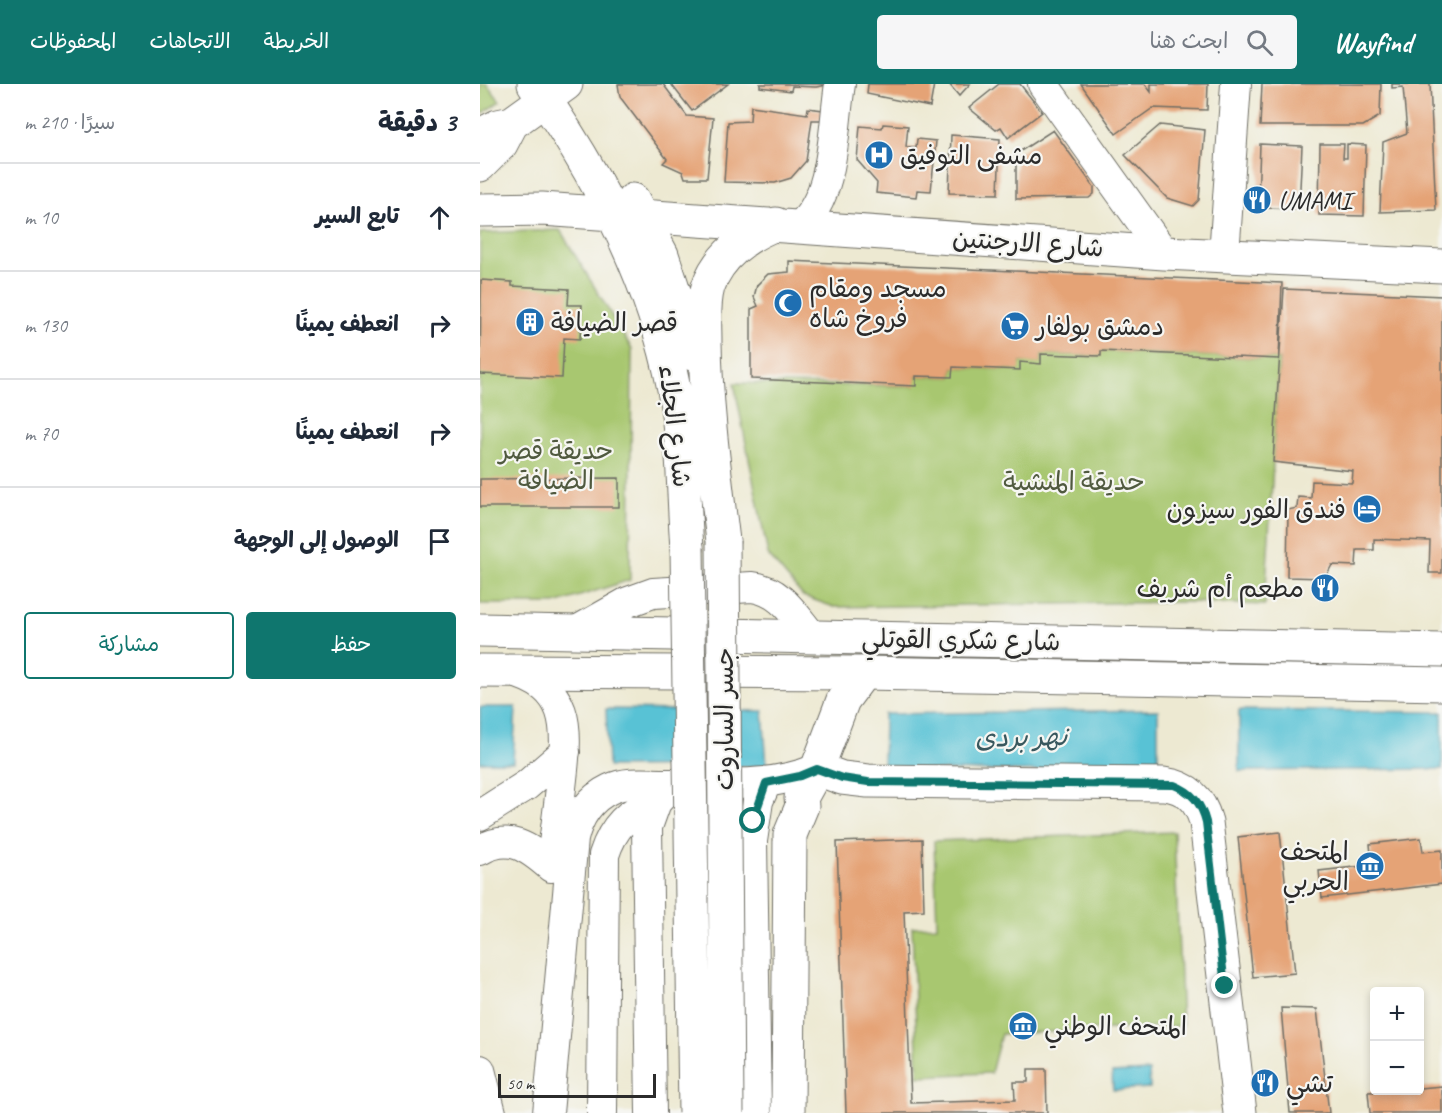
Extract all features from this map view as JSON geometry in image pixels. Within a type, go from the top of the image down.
[{"type":"main road","points":[[480,165],[501,144],[512,123],[553,87]]},
{"type":"main road","name":"شارع الجلاء","points":[[553,87],[677,297],[693,345],[706,400]]},
{"type":"main road","points":[[480,135],[498,126],[512,123]]},
{"type":"main road","name":"شارع الارجنتين","points":[[480,210],[542,209],[1164,253],[1442,266]]},
{"type":"main road","name":"شارع الجلاء","points":[[629,215],[672,380],[680,431],[687,548]]},
{"type":"main road","points":[[706,400],[705,307],[708,287],[723,262],[742,241],[758,231],[788,225]]},
{"type":"main road","name":"جسر الساروت","points":[[706,400],[723,541],[727,1113]]},
{"type":"main road","name":"جسر الساروت","points":[[687,548],[695,1113]]},
{"type":"main road","name":"شارع شكري القوتلي","points":[[480,630],[1442,650]]},
{"type":"main road","name":"شارع شكري القوتلي","points":[[495,671],[863,673],[1442,684]]},
{"type":"main road","points":[[788,1113],[788,854],[790,834],[802,806],[801,798],[817,769],[843,700],[863,673]]},
{"type":"main road","points":[[817,769],[842,778],[868,782],[1164,784],[1184,789],[1192,795],[1204,812],[1206,822],[1240,1113]]},
{"type":"street","points":[[788,225],[813,212],[823,196],[840,84]]},
{"type":"street","points":[[1043,84],[1164,253]]},
{"type":"street","points":[[1224,255],[1236,84]]},
{"type":"street","points":[[575,632],[628,602],[652,593],[752,587],[762,588],[779,597],[812,636]]},
{"type":"street","points":[[495,671],[531,677],[549,690],[561,708],[566,729],[527,1113]]},
{"type":"street","points":[[480,815],[527,785],[565,752]]},
{"type":"street","points":[[548,1113],[576,826],[590,804],[611,789],[624,784],[664,793],[766,783],[800,776],[817,769]]},
{"type":"street","points":[[756,1113],[752,841],[758,801],[766,783]]},
{"type":"street","points":[[602,1113],[604,855],[608,842],[622,820],[664,793]]},
{"type":"street","points":[[651,1113],[646,841],[647,827],[664,793]]},
{"type":"street","points":[[480,850],[490,844],[510,842],[529,848],[551,867]]},
{"type":"street","points":[[480,1070],[491,1113]]},
{"type":"green space","points":[[480,84],[487,84],[500,101],[480,115]]},
{"type":"green space","name":"حديقة قصر الضيافة","points":[[560,230],[632,349],[630,580],[555,604],[480,604],[480,233]]},
{"type":"green space","name":"حديقة المنشية","points":[[1101,351],[1279,359],[1265,605],[1187,602],[834,607],[803,596],[768,555],[734,383],[915,386],[916,376],[952,377],[953,367],[1019,370],[1020,362],[1041,363],[1041,354],[1100,356]]},
{"type":"green space","points":[[1174,832],[1182,1026],[1001,1034],[991,1073],[918,1076],[912,927],[937,926],[934,841]]},
{"type":"water","points":[[480,707],[516,707],[513,762],[480,762]]},
{"type":"water","points":[[606,709],[763,711],[767,766],[608,767]]},
{"type":"water","name":"نهر بردى","points":[[1158,710],[1158,772],[883,770],[884,714]]},
{"type":"water","points":[[1239,710],[1442,712],[1442,769],[1239,771]]},
{"type":"water","points":[[1149,1071],[1150,1088],[1113,1090],[1112,1073]]},
{"type":"building","points":[[618,84],[663,84],[687,116],[713,118],[707,178],[685,178],[683,172],[663,163],[667,159],[620,97]]},
{"type":"building","points":[[671,84],[728,84],[692,111]]},
{"type":"building","points":[[760,84],[827,85],[792,86],[791,91],[760,87]]},
{"type":"building","points":[[868,84],[934,84],[930,107],[867,94]]},
{"type":"building","points":[[949,84],[970,84],[959,96]]},
{"type":"building","points":[[999,84],[1020,84],[1042,112],[1008,138],[1001,127],[996,130],[969,108]]},
{"type":"building","points":[[1081,84],[1145,84],[1151,92],[1151,84],[1208,84],[1207,110],[1153,108],[1116,134]]},
{"type":"building","points":[[1262,84],[1381,84],[1380,116],[1363,126],[1260,126]]},
{"type":"building","points":[[1392,84],[1430,84],[1436,210],[1380,212],[1383,142],[1407,133],[1403,87],[1392,88]]},
{"type":"building","points":[[751,106],[807,114],[808,108],[823,110],[821,120],[812,120],[806,161],[791,178],[775,183],[724,182],[728,122],[750,121]]},
{"type":"building","points":[[883,124],[908,126],[906,147],[916,148],[917,139],[936,141],[931,191],[917,190],[916,197],[876,193],[877,183],[857,160],[860,126],[882,128]]},
{"type":"building","points":[[1160,125],[1205,130],[1199,200],[1193,206],[1167,198],[1125,155]]},
{"type":"building","points":[[1053,130],[1094,187],[1094,194],[1089,198],[1016,199],[1016,154]]},
{"type":"building","points":[[951,135],[1000,139],[998,194],[949,193]]},
{"type":"building","points":[[1260,144],[1302,146],[1299,209],[1261,208],[1258,201]]},
{"type":"building","points":[[1320,144],[1344,144],[1343,158],[1347,158],[1347,144],[1366,145],[1364,216],[1319,215]]},
{"type":"building","name":"دمشق بولفار","points":[[789,261],[1282,283],[1279,359],[1101,351],[1101,356],[1041,354],[1041,364],[1020,362],[1020,370],[953,367],[952,377],[916,376],[916,386],[751,379],[751,309],[758,306],[754,297],[757,285],[768,274],[789,272]]},
{"type":"building","name":"قصر الضيافة","points":[[481,280],[512,282],[512,286],[569,289],[568,305],[582,305],[580,339],[564,338],[562,378],[480,374]]},
{"type":"building","points":[[1284,289],[1442,296],[1442,573],[1429,573],[1430,541],[1374,539],[1374,550],[1357,550],[1356,566],[1332,565],[1325,578],[1287,577],[1288,510],[1297,508],[1298,497],[1311,498],[1312,481],[1352,483],[1353,471],[1273,462]]},
{"type":"building","points":[[619,478],[619,507],[480,507],[480,479]]},
{"type":"building","points":[[1280,832],[1295,973],[1253,977],[1238,837]]},
{"type":"building","points":[[1421,838],[1423,852],[1442,850],[1442,884],[1322,898],[1319,871],[1372,865],[1370,844]]},
{"type":"building","points":[[922,839],[924,910],[904,911],[911,1103],[1015,1100],[1014,1082],[1028,1082],[1028,1069],[1046,1069],[1047,1113],[846,1113],[837,842]]},
{"type":"building","points":[[1281,1008],[1317,1009],[1329,1113],[1290,1113]]},
{"type":"building","points":[[1442,1086],[1442,1113],[1370,1113],[1368,1092],[1370,1095],[1424,1095],[1424,1088]]},
{"type":"place","name":"مشفى التوفيق","points":[[879,155]]},
{"type":"place","name":"UMAMI","points":[[1257,200]]},
{"type":"place","name":"مسجد ومقام فروخ شاه","points":[[788,303]]},
{"type":"place","name":"قصر الضيافة","points":[[530,322]]},
{"type":"place","name":"دمشق بولفار","points":[[1015,326]]},
{"type":"place","name":"فندق الفور سيزون","points":[[1367,509]]},
{"type":"place","name":"مطعم أم شريف","points":[[1325,588]]},
{"type":"place","name":"المتحف الحربي","points":[[1370,866]]},
{"type":"place","name":"المتحف الوطني","points":[[1023,1026]]},
{"type":"place","name":"تشي","points":[[1265,1083]]},
{"type":"route","points":[[753,821],[766,783],[800,776],[817,769],[829,775],[868,782],[1174,785],[1192,795],[1204,812],[1225,986]]}]
